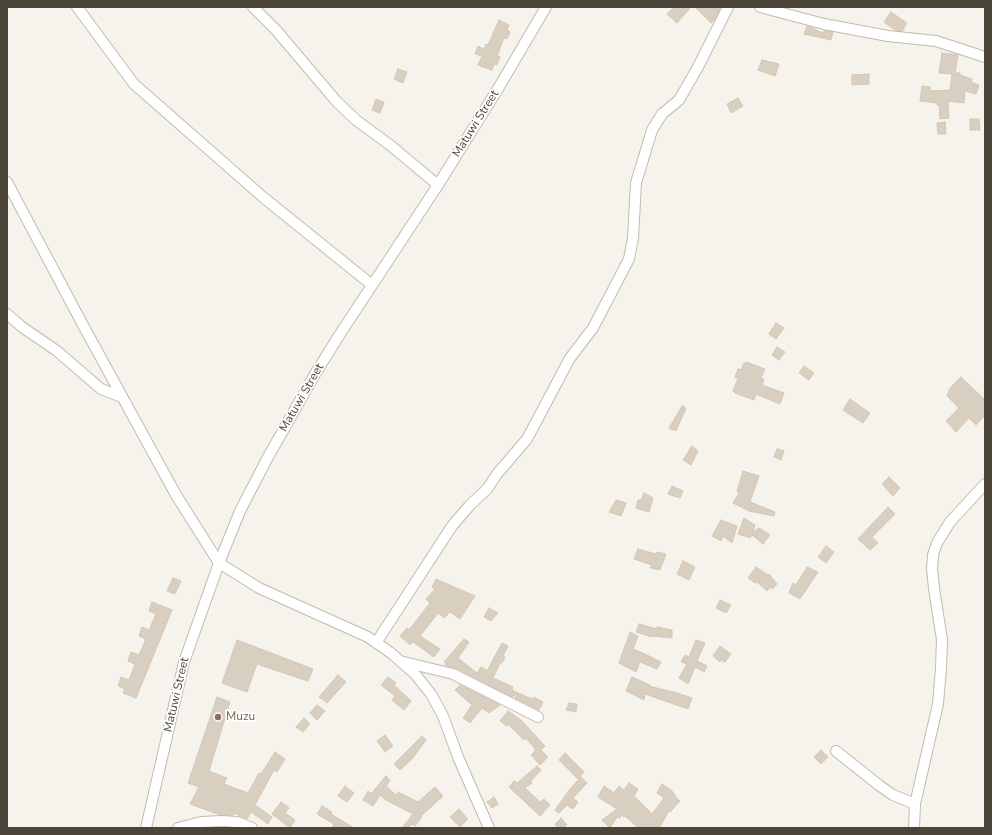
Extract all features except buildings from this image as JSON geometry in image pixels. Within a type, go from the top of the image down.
[{"type":"street","points":[[76,7],[134,84],[264,198],[372,285]]},
{"type":"street","points":[[253,7],[276,30],[337,102],[356,120],[390,145],[438,185]]},
{"type":"street","name":"Matuwi Street","points":[[146,828],[184,662],[219,563],[240,511],[268,457],[315,374],[438,185],[499,87],[546,7]]},
{"type":"street","points":[[376,642],[452,526],[470,505],[487,489],[497,474],[527,439],[570,358],[593,328],[630,259],[633,238],[636,183],[652,130],[662,114],[679,100],[698,67],[728,7]]},
{"type":"street","points":[[760,7],[824,24],[888,36],[936,41],[985,57]]},
{"type":"street","points":[[7,182],[176,495],[219,563],[259,588],[368,637],[415,674],[427,689],[443,716],[458,757],[489,828]]},
{"type":"street","points":[[7,314],[22,327],[57,351],[101,389],[122,397]]},
{"type":"street","points":[[914,828],[914,804],[938,704],[942,640],[934,588],[932,569],[933,555],[937,543],[950,522],[985,484]]},
{"type":"street","points":[[401,662],[453,674],[538,717]]},
{"type":"street","points":[[836,751],[880,786],[894,795],[914,804]]},
{"type":"street","points":[[178,828],[201,822],[222,820],[237,822],[252,828]]},
{"type":"place","name":"Muzu","points":[[218,717]]}]
